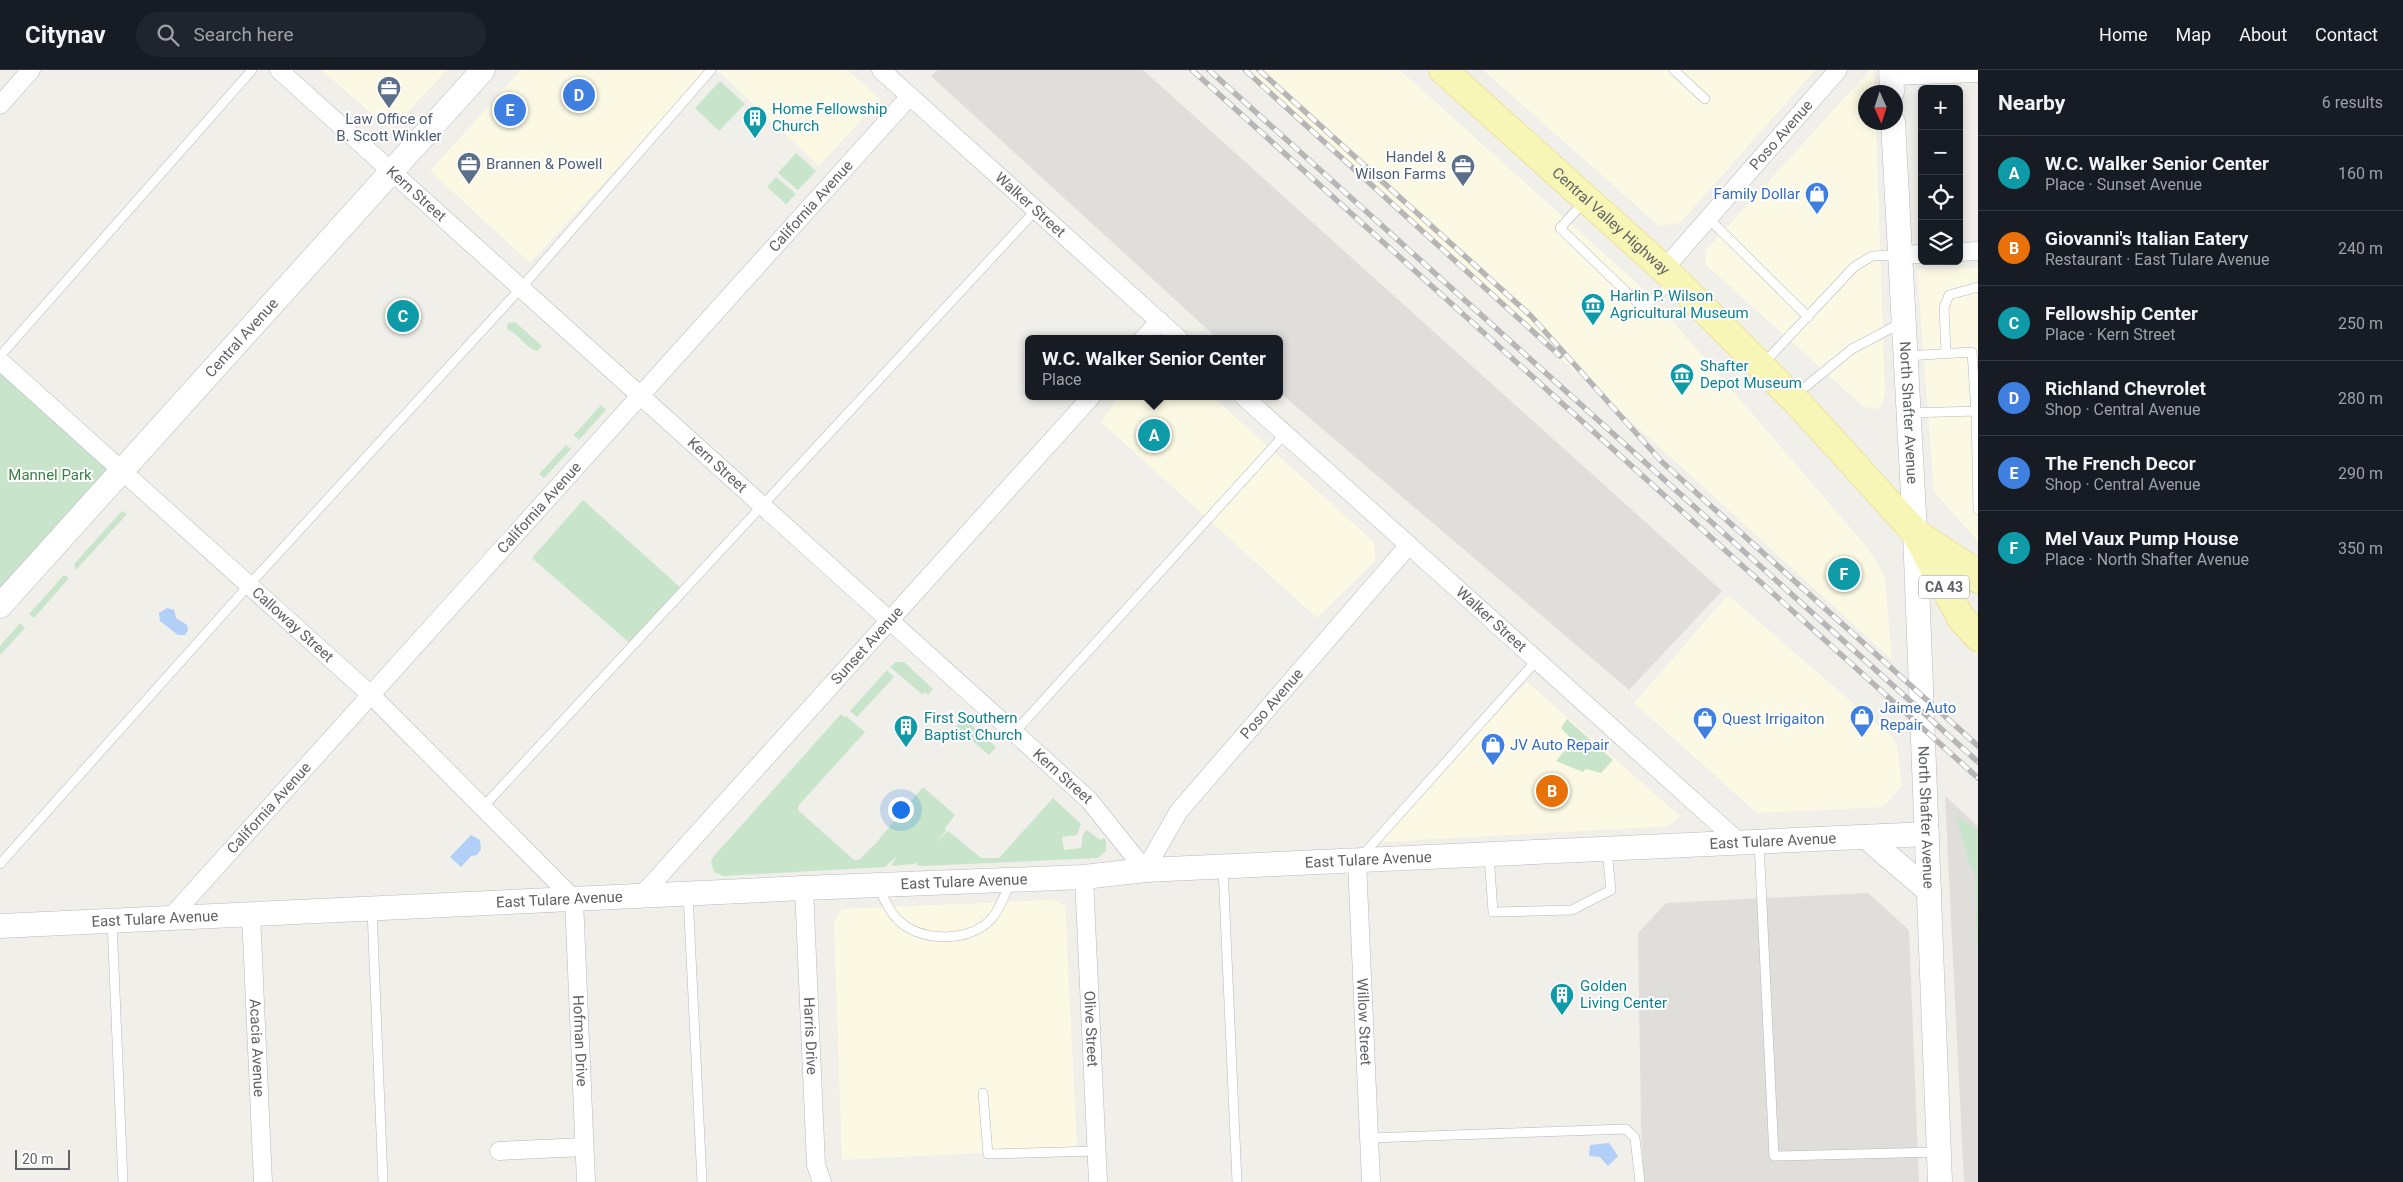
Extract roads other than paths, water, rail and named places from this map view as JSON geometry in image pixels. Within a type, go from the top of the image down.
[{"type":"main road","name":"Central Valley Highway","points":[[1443,70],[1670,275],[1792,397],[1915,532],[1962,618],[1978,638]]},
{"type":"main road","name":"Central Valley Highway","points":[[1915,532],[1969,568],[1978,579]]},
{"type":"street","points":[[0,105],[31,70]]},
{"type":"street","name":"Kern Street","points":[[279,70],[1089,800],[1145,870]]},
{"type":"street","name":"Central Avenue","points":[[0,606],[483,70]]},
{"type":"street","name":"Walker Street","points":[[881,70],[1175,335]]},
{"type":"street","name":"Poso Avenue","points":[[1670,275],[1708,218],[1838,70]]},
{"type":"street","points":[[1892,80],[1978,73]]},
{"type":"street","name":"California Avenue","points":[[170,918],[910,96]]},
{"type":"street","name":"North Shafter Avenue","points":[[1894,130],[1910,254],[1903,322],[1915,532],[1940,1182]]},
{"type":"street","points":[[1963,252],[1978,251]]},
{"type":"street","points":[[1148,335],[1160,321]]},
{"type":"street","name":"Calloway Street","points":[[0,361],[371,695],[574,899]]},
{"type":"street","name":"Sunset Avenue","points":[[642,895],[1088,400]]},
{"type":"street","name":"Walker Street","points":[[1248,400],[1537,660],[1749,842]]},
{"type":"street","name":"Poso Avenue","points":[[1145,870],[1179,811],[1409,545]]},
{"type":"street","name":"East Tulare Avenue","points":[[0,926],[642,895],[1084,877],[1145,870],[1927,834]]},
{"type":"street","points":[[1866,836],[1929,891]]},
{"type":"street","name":"Willow Street","points":[[1357,861],[1371,1182]]},
{"type":"street","name":"Olive Street","points":[[1084,877],[1098,1182]]},
{"type":"street","name":"Harris Drive","points":[[804,888],[816,1165],[822,1182]]},
{"type":"street","name":"Hofman Drive","points":[[574,899],[586,1182]]},
{"type":"street","name":"Acacia Avenue","points":[[251,914],[262,1182]]},
{"type":"street","points":[[500,1151],[584,1147]]},
{"type":"lane","points":[[0,356],[252,70]]},
{"type":"lane","points":[[0,864],[249,585],[521,288],[711,70]]},
{"type":"lane","points":[[1674,70],[1705,98]]},
{"type":"lane","points":[[1587,199],[1560,228],[1643,308],[1670,275]]},
{"type":"lane","points":[[483,807],[1036,210]]},
{"type":"lane","points":[[1708,218],[1808,317]]},
{"type":"lane","points":[[1761,366],[1854,268],[1872,256],[1910,254]]},
{"type":"lane","points":[[1946,354],[1944,308],[1950,295],[1978,287]]},
{"type":"lane","points":[[1792,397],[1852,349],[1903,322]]},
{"type":"lane","points":[[1905,356],[1972,352],[1977,412],[1978,510]]},
{"type":"lane","points":[[1908,413],[1977,412]]},
{"type":"lane","points":[[1014,733],[1286,434]]},
{"type":"lane","points":[[1357,861],[1537,660]]},
{"type":"lane","points":[[1749,842],[1774,1156],[1939,1152]]},
{"type":"lane","points":[[1489,855],[1493,912],[1572,910],[1611,890],[1607,849]]},
{"type":"lane","points":[[1223,867],[1237,1182]]},
{"type":"lane","points":[[876,885],[890,912],[906,927],[918,933],[944,936],[974,931],[986,924],[995,914],[1012,880]]},
{"type":"lane","points":[[688,893],[702,1182]]},
{"type":"lane","points":[[372,909],[383,1182]]},
{"type":"lane","points":[[112,921],[123,1182]]},
{"type":"lane","points":[[983,1093],[988,1154],[1098,1151]]},
{"type":"lane","points":[[1369,1138],[1626,1129],[1635,1138],[1640,1182]]},
{"type":"water","points":[[167,608],[174,610],[176,618],[187,625],[188,630],[185,635],[178,635],[160,621],[159,613]]},
{"type":"water","points":[[471,835],[480,840],[481,849],[477,855],[471,856],[461,867],[450,857]]},
{"type":"water","points":[[1609,1143],[1618,1156],[1608,1166],[1600,1157],[1589,1156],[1590,1145]]},
{"type":"railway","points":[[1192,70],[1978,778]]},
{"type":"railway","points":[[1209,70],[1978,762]]},
{"type":"railway","points":[[1245,70],[1560,356]]},
{"type":"railway","points":[[1259,70],[1531,316],[1662,462],[1978,746]]},
{"type":"place","name":"Richland Chevrolet","points":[[579,95]]},
{"type":"place","name":"Law Office of B. Scott Winkler","points":[[389,109]]},
{"type":"place","name":"The French Decor","points":[[510,110]]},
{"type":"place","name":"Home Fellowship Church","points":[[755,139]]},
{"type":"place","name":"Brannen & Powell","points":[[469,185]]},
{"type":"place","name":"Handel & Wilson Farms","points":[[1463,187]]},
{"type":"place","name":"Family Dollar","points":[[1817,215]]},
{"type":"place","name":"Fellowship Center","points":[[403,316]]},
{"type":"place","name":"Harlin P. Wilson Agricultural Museum","points":[[1593,326]]},
{"type":"place","name":"Shafter Depot Museum","points":[[1682,396]]},
{"type":"place","name":"W.C. Walker Senior Center","points":[[1154,435]]},
{"type":"place","name":"Mel Vaux Pump House","points":[[1844,574]]},
{"type":"place","name":"Jaime Auto Repair","points":[[1862,738]]},
{"type":"place","name":"Quest Irrigaiton","points":[[1705,740]]},
{"type":"place","name":"First Southern Baptist Church","points":[[906,748]]},
{"type":"place","name":"JV Auto Repair","points":[[1493,766]]},
{"type":"place","name":"Giovanni's Italian Eatery","points":[[1552,791]]},
{"type":"place","name":"Golden Living Center","points":[[1562,1016]]},
{"type":"park label","name":"Mannel Park","points":[[50,475]]}]
